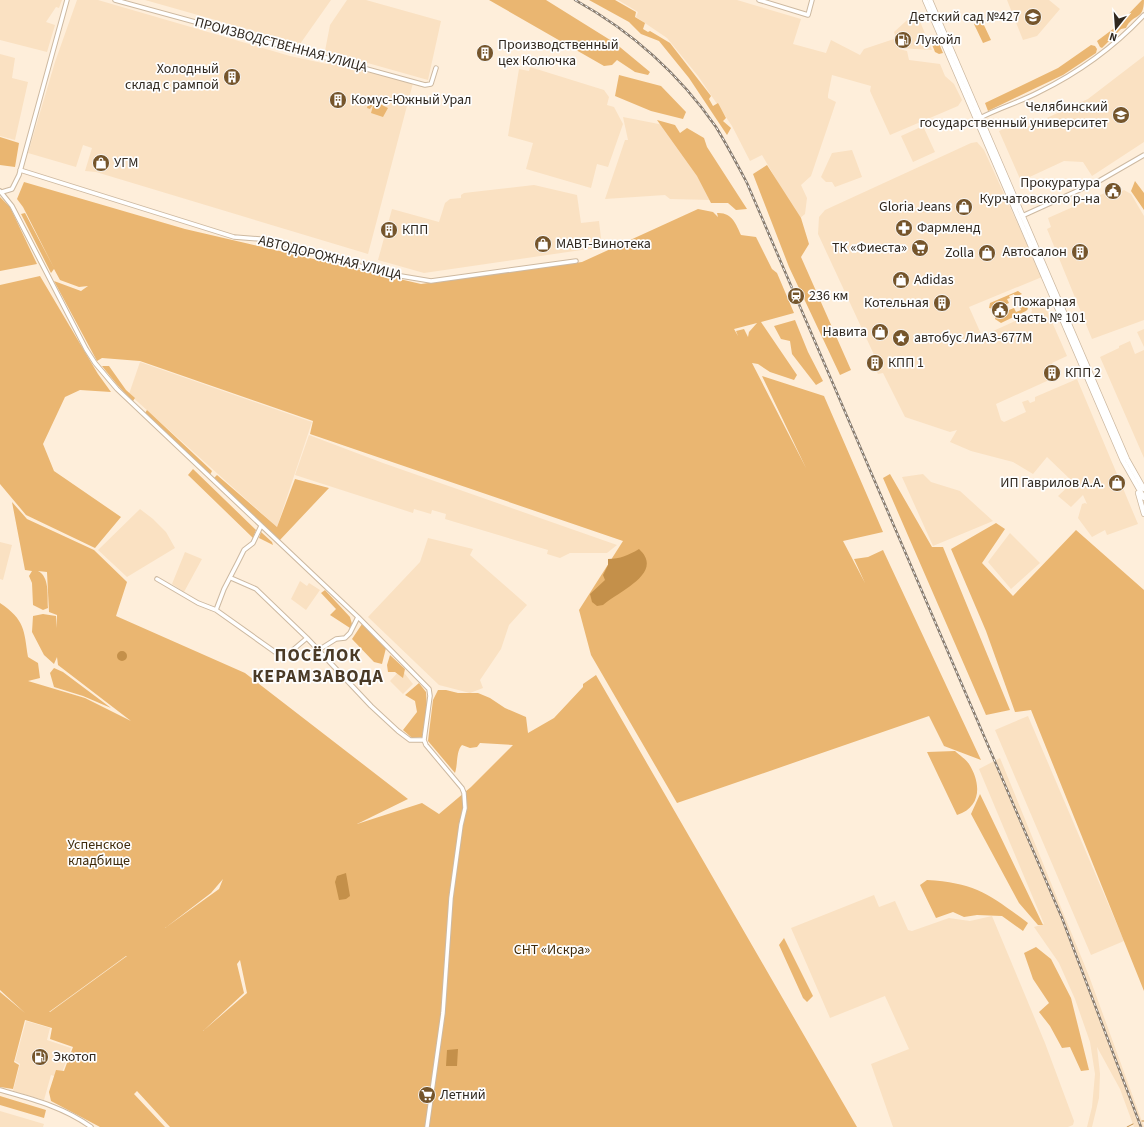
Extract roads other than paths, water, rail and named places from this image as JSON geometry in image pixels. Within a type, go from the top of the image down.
[{"type":"main road","points":[[925,0],[1057,301],[1123,462],[1144,498]]},
{"type":"main road","points":[[930,0],[971,103]]},
{"type":"main road","points":[[1079,354],[1130,465],[1144,488]]},
{"type":"main road","points":[[1136,486],[1144,514]]},
{"type":"street","points":[[67,0],[16,184],[12,189],[1,191],[12,206],[95,363],[126,398],[358,617],[429,689],[430,696],[424,740],[426,745],[464,793],[465,808],[461,825],[449,914],[443,1013],[427,1127]]},
{"type":"street","name":"ПРОИЗВОДСТВЕННАЯ УЛИЦА","points":[[115,0],[424,85],[431,84],[436,68]]},
{"type":"street","points":[[758,0],[808,15],[812,0]]},
{"type":"street","points":[[978,119],[1038,92],[1082,68],[1123,36],[1144,15]]},
{"type":"street","points":[[1020,216],[1099,181],[1144,155]]},
{"type":"street","name":"АВТОДОРОЖНАЯ УЛИЦА","points":[[20,170],[234,237],[272,240],[390,275],[431,281],[576,262]]},
{"type":"street","points":[[216,610],[224,589],[241,556],[253,543],[261,526]]},
{"type":"street","points":[[231,578],[256,589],[306,638],[370,706],[398,731],[410,740],[424,740]]},
{"type":"street","points":[[157,579],[198,603],[216,610],[255,638],[281,654],[288,654],[306,638]]},
{"type":"street","points":[[317,651],[336,639],[345,638],[350,633],[358,617]]},
{"type":"street","points":[[0,1090],[54,1107],[74,1116],[91,1127]]},
{"type":"waterway","points":[[1127,1127],[1133,1124]]},
{"type":"railway","points":[[575,0],[615,25],[653,55],[686,89],[716,127],[747,183],[1062,918],[1141,1127]]},
{"type":"place","name":"Детский сад №427","points":[[1033,17]]},
{"type":"place","name":"Лукойл","points":[[903,40]]},
{"type":"place","name":"Производственный цех Колючка","points":[[485,53]]},
{"type":"place","name":"Холодный склад с рампой","points":[[232,77]]},
{"type":"place","name":"Комус-Южный Урал","points":[[338,100]]},
{"type":"place","name":"Челябинский государственный университет","points":[[1121,115]]},
{"type":"place","name":"УГМ","points":[[101,163]]},
{"type":"place","name":"Прокуратура Курчатовского р-на","points":[[1113,191]]},
{"type":"place","name":"Gloria Jeans","points":[[964,207]]},
{"type":"place","name":"Фармленд","points":[[904,228]]},
{"type":"place","name":"КПП","points":[[389,230]]},
{"type":"place","name":"МАВТ-Винотека","points":[[543,244]]},
{"type":"place","name":"ТК «Фиеста»","points":[[920,248]]},
{"type":"place","name":"Автосалон","points":[[1080,252]]},
{"type":"place","name":"Zolla","points":[[987,253]]},
{"type":"place","name":"Adidas","points":[[901,280]]},
{"type":"place","name":"236 км","points":[[796,296]]},
{"type":"place","name":"Котельная","points":[[942,303]]},
{"type":"place","name":"Пожарная часть № 101","points":[[1000,310]]},
{"type":"place","name":"Навита","points":[[880,332]]},
{"type":"place","name":"автобус ЛиАЗ-677М","points":[[901,338]]},
{"type":"place","name":"КПП 1","points":[[875,363]]},
{"type":"place","name":"КПП 2","points":[[1052,373]]},
{"type":"place","name":"ИП Гаврилов А.А.","points":[[1117,483]]},
{"type":"place","name":"Экотоп","points":[[40,1057]]},
{"type":"place","name":"Летний","points":[[427,1095]]},
{"type":"district","name":"ПОСЁЛОК КЕРАМЗАВОДА","points":[[318,665]]},
{"type":"park label","name":"Успенское кладбище","points":[[99,854]]},
{"type":"park label","name":"СНТ «Искра»","points":[[552,950]]}]
